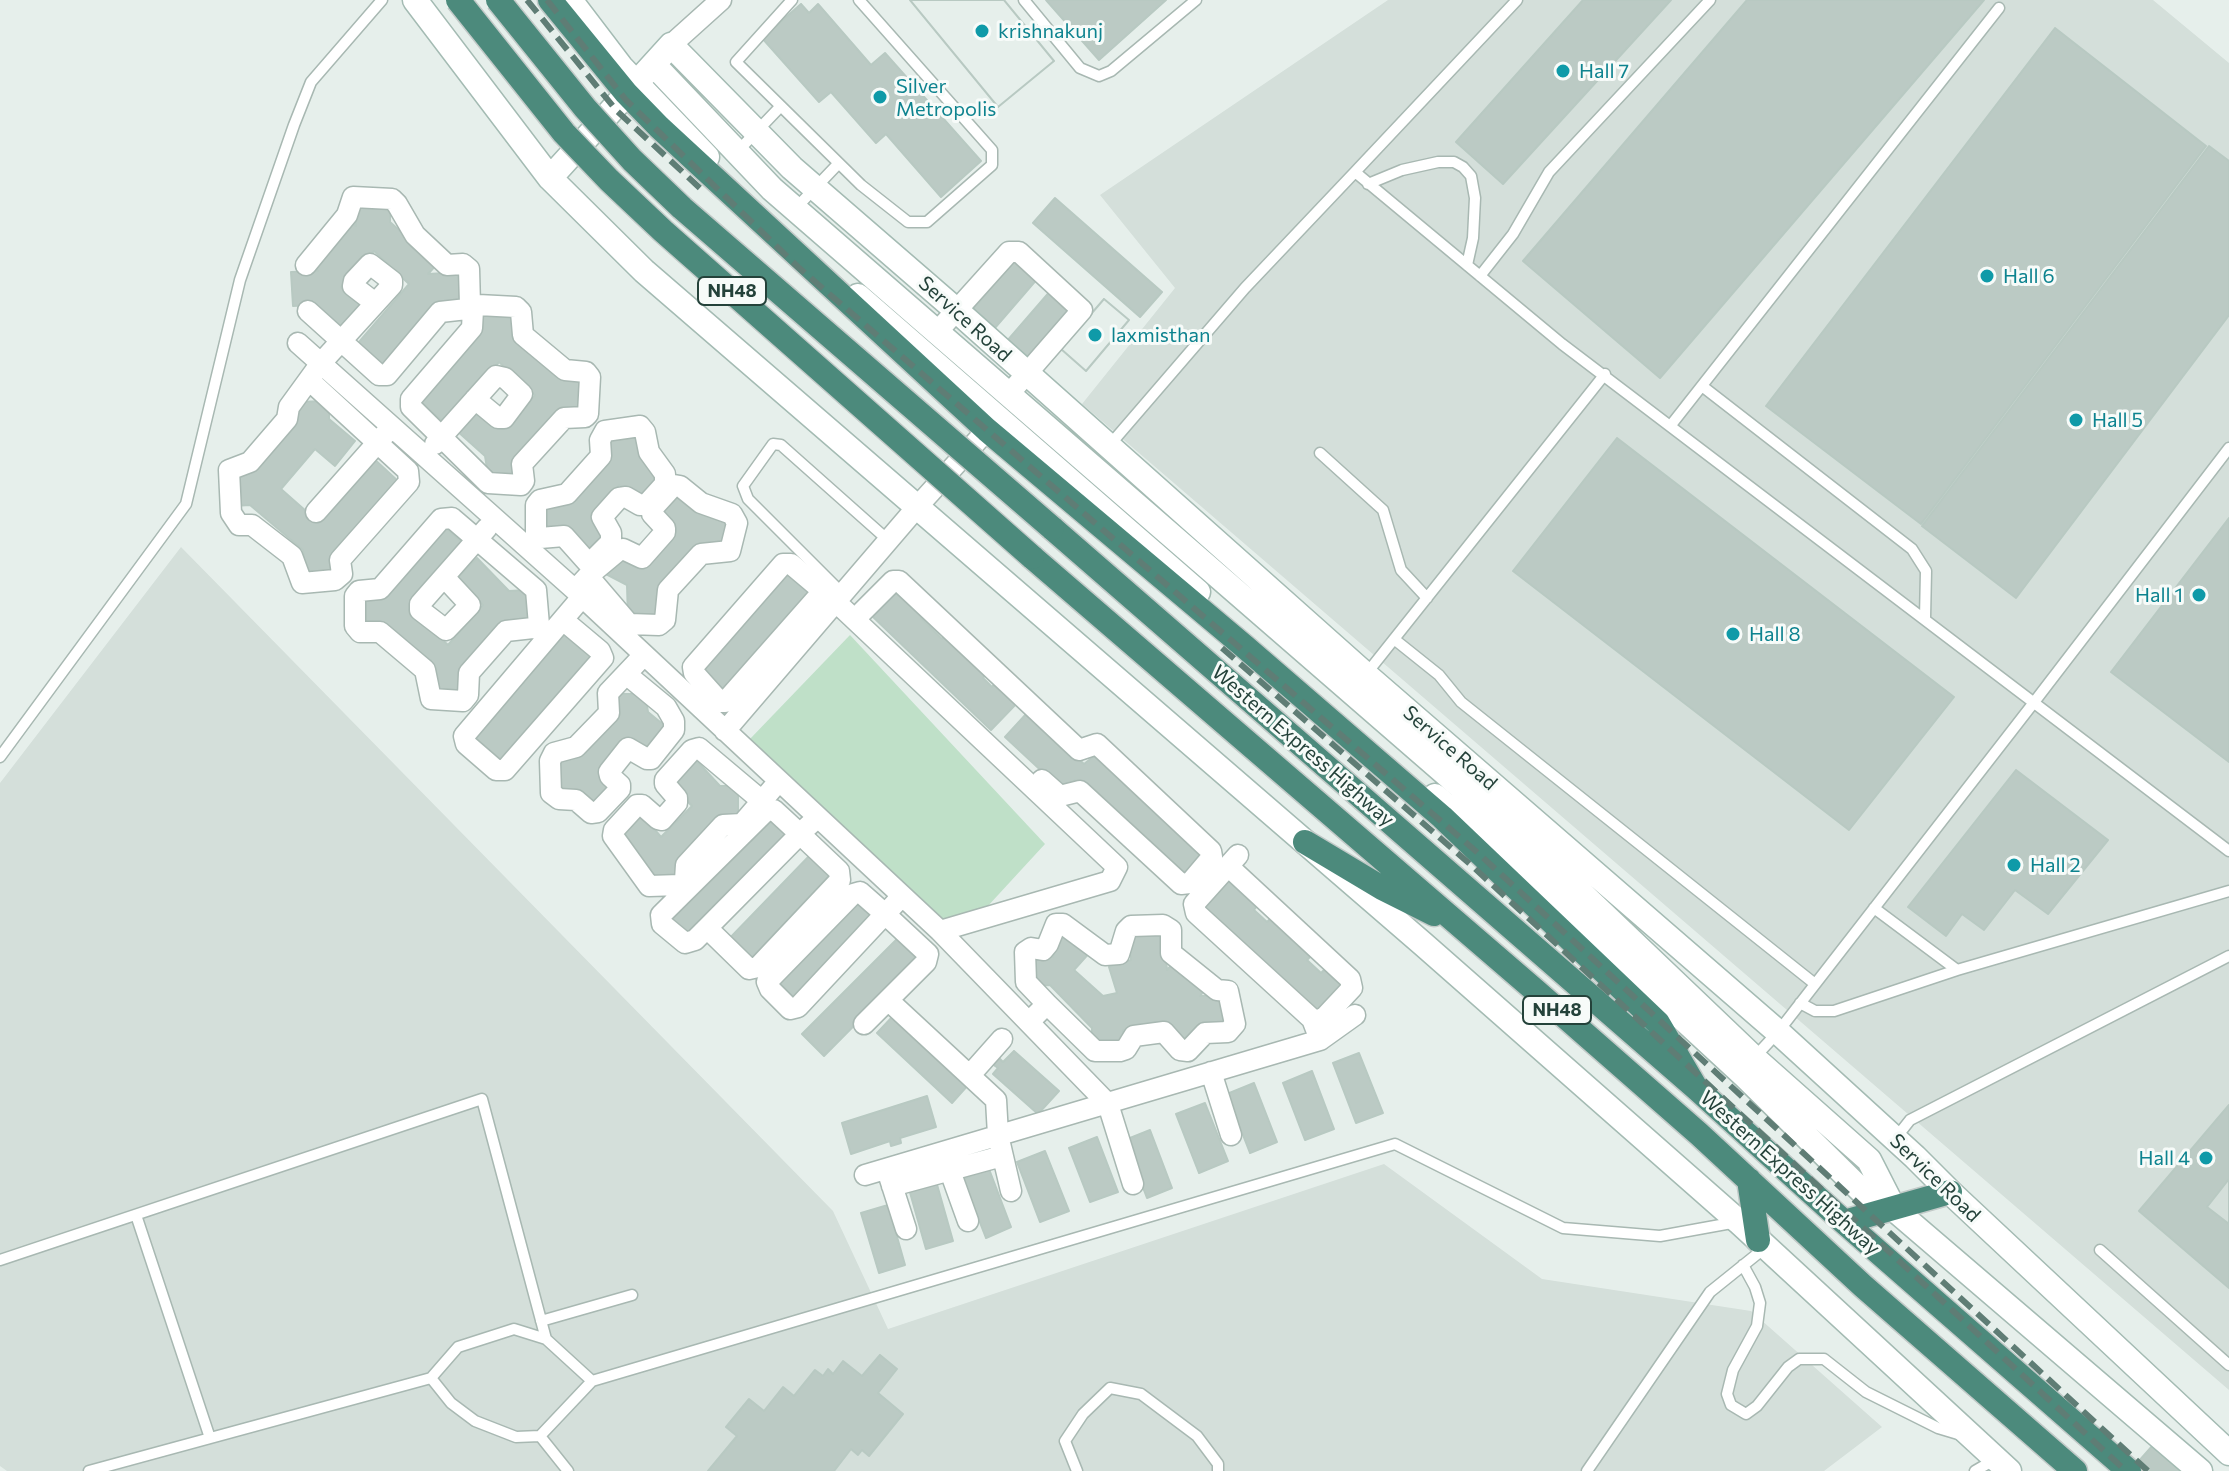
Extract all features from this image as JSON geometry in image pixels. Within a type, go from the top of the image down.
[{"type":"highway","name":"Western Express Highway","points":[[458,0],[564,133],[663,231],[1032,557],[1462,926],[1749,1180],[1863,1286],[2075,1471]]},
{"type":"highway","name":"Western Express Highway","points":[[498,0],[585,108],[632,160],[682,208],[1696,1088],[2129,1471]]},
{"type":"highway","points":[[550,0],[689,156],[987,430],[1442,817],[1658,1023],[1696,1088]]},
{"type":"highway","points":[[1305,842],[1382,888],[1462,926]]},
{"type":"highway","points":[[1749,1180],[1762,1244]]},
{"type":"highway","points":[[1844,1222],[1950,1192]]},
{"type":"main road","points":[[415,0],[550,178],[644,271],[1739,1222],[1972,1437],[1993,1467]]},
{"type":"main road","points":[[570,0],[631,88],[783,232],[1535,882],[1745,1076],[1865,1194],[1894,1209],[2200,1471]]},
{"type":"main road","points":[[550,178],[671,45]]},
{"type":"main road","name":"Service Road","points":[[671,45],[755,132],[815,188],[959,307],[1030,371],[1293,625],[1557,855],[1778,1032],[2229,1453]]},
{"type":"main road","points":[[654,65],[795,209],[1062,440],[1293,625]]},
{"type":"main road","points":[[1062,440],[1078,420]]},
{"type":"main road","points":[[1557,855],[1754,1058],[1869,1160],[1894,1209]]},
{"type":"street","points":[[671,45],[721,0]]},
{"type":"street","points":[[306,265],[347,215],[353,197],[392,199],[415,235],[447,265],[463,264],[469,269],[470,305],[467,309],[440,312],[387,375],[379,375],[308,311]]},
{"type":"street","points":[[937,332],[1009,252],[1019,252],[1082,310],[1009,394]]},
{"type":"street","points":[[375,303],[315,372],[289,407],[287,419],[250,462],[229,470],[231,513],[239,525],[252,525],[292,556],[302,583],[335,580],[342,574],[340,560],[409,482],[408,471],[384,434]]},
{"type":"street","points":[[478,305],[516,307],[521,312],[523,335],[565,370],[586,372],[590,377],[588,414],[585,417],[564,418],[522,464],[524,481],[521,485],[488,483],[441,436],[411,407],[411,399],[472,328],[473,310],[478,305]]},
{"type":"street","points":[[298,343],[315,372],[384,434],[424,456],[495,519],[629,624],[659,625],[665,620],[668,590],[701,554],[730,551],[737,523],[732,514],[701,503],[680,486],[674,485],[652,509],[652,514],[665,532],[642,558],[623,549],[618,551],[580,583]]},
{"type":"street","points":[[424,456],[475,399]]},
{"type":"street","points":[[563,620],[600,651],[603,658],[505,770],[496,770],[466,744],[464,736],[563,620],[580,583],[611,542],[611,533],[602,517],[619,498],[626,497],[646,505],[665,484],[665,474],[649,452],[645,432],[640,426],[605,431],[600,440],[601,456],[567,494],[540,500],[536,505],[536,534],[540,538],[564,536],[580,583],[644,655],[940,931],[1108,1104],[1133,1184]]},
{"type":"street","points":[[862,612],[893,581],[899,581],[1079,750],[1097,744],[1211,851],[1212,857],[1190,883],[1181,884],[1080,791],[1060,796],[862,612],[834,596],[791,564],[783,564],[693,667],[694,673],[720,702],[725,702],[834,596],[889,541],[987,430]]},
{"type":"street","points":[[316,512],[384,434]]},
{"type":"street","points":[[452,518],[478,538],[536,590],[539,625],[506,631],[469,673],[468,695],[463,701],[431,699],[425,670],[380,632],[360,632],[355,626],[355,596],[359,591],[380,589],[441,519],[452,518]]},
{"type":"street","points":[[444,577],[495,519]]},
{"type":"street","points":[[725,731],[834,596]]},
{"type":"street","points":[[834,596],[1117,867],[1110,881],[940,931]]},
{"type":"street","points":[[626,674],[666,707],[674,721],[674,730],[651,759],[628,748],[609,772],[620,789],[598,812],[591,813],[576,800],[559,799],[551,793],[550,761],[554,753],[576,747],[609,713],[608,693],[626,674],[644,655]]},
{"type":"street","points":[[762,801],[699,748],[692,750],[665,780],[677,803],[662,820],[642,805],[637,805],[614,830],[613,836],[649,886],[680,885],[685,880],[686,865],[723,825],[742,824],[762,801],[779,781]]},
{"type":"street","points":[[707,928],[749,969],[758,967],[840,880],[839,871],[800,834],[774,810],[766,811],[661,915],[662,924],[685,943],[695,940],[800,834],[818,817]]},
{"type":"street","points":[[1312,1019],[1322,1020],[1352,988],[1350,979],[1233,860],[1194,904],[1196,913],[1312,1019],[1320,1040]]},
{"type":"street","points":[[864,1024],[926,962],[928,954],[885,914],[860,892],[853,894],[767,982],[790,1009],[798,1007],[885,914],[902,896]]},
{"type":"street","points":[[1056,924],[1063,924],[1105,955],[1119,954],[1126,931],[1131,926],[1163,925],[1171,930],[1171,953],[1217,990],[1228,991],[1235,1024],[1228,1032],[1205,1033],[1188,1051],[1180,1050],[1164,1032],[1134,1036],[1126,1049],[1120,1051],[1095,1051],[1047,1004],[1026,982],[1025,952],[1031,948],[1043,950],[1056,924]]},
{"type":"street","points":[[889,1001],[996,1100],[1000,1145],[1011,1191]]},
{"type":"street","points":[[1030,1021],[1047,1004]]},
{"type":"street","points":[[890,1177],[1000,1145],[1108,1104],[1320,1040],[1355,1015]]},
{"type":"street","points":[[970,1075],[1002,1039]]},
{"type":"street","points":[[1211,1072],[1231,1135]]},
{"type":"street","points":[[865,1175],[890,1177],[950,1171],[1000,1145]]},
{"type":"street","points":[[950,1171],[968,1221]]},
{"type":"street","points":[[890,1177],[906,1229]]},
{"type":"lane","points":[[0,757],[186,504],[240,280],[300,110],[311,82],[382,0]]},
{"type":"lane","points":[[792,0],[736,62],[838,164],[908,222],[927,222],[992,165],[992,150],[859,0]]},
{"type":"lane","points":[[1024,0],[1080,68],[1099,76],[1111,71],[1196,0]]},
{"type":"lane","points":[[1108,447],[1245,288],[1517,0]]},
{"type":"lane","points":[[1480,276],[1513,234],[1549,172],[1710,0]]},
{"type":"lane","points":[[1671,425],[1999,8]]},
{"type":"lane","points":[[737,152],[780,107]]},
{"type":"lane","points":[[1368,184],[1402,170],[1438,162],[1454,162],[1463,167],[1471,176],[1475,198],[1473,238],[1467,265]]},
{"type":"lane","points":[[795,209],[838,164]]},
{"type":"lane","points":[[1355,172],[1562,344],[2229,851]]},
{"type":"lane","points":[[1358,683],[1605,374]]},
{"type":"lane","points":[[1702,386],[1912,549],[1926,571],[1925,618]]},
{"type":"lane","points":[[834,596],[748,499],[743,486],[773,444],[781,445],[889,541]]},
{"type":"lane","points":[[1754,1058],[1778,1032],[2229,448]]},
{"type":"lane","points":[[1320,453],[1383,510],[1401,570],[1427,598]]},
{"type":"lane","points":[[1394,639],[1439,675],[1461,702],[1815,984]]},
{"type":"lane","points":[[1800,1003],[1815,1011],[1834,1011],[1957,970],[2229,891]]},
{"type":"lane","points":[[1874,908],[1957,970]]},
{"type":"lane","points":[[1895,1139],[1910,1120],[2229,956]]},
{"type":"lane","points":[[0,1260],[482,1099],[546,1339]]},
{"type":"lane","points":[[431,1378],[451,1403],[475,1421],[516,1437],[540,1436],[592,1381],[1395,1144],[1563,1228],[1660,1236],[1739,1222]]},
{"type":"lane","points":[[136,1215],[210,1438]]},
{"type":"lane","points":[[1587,1471],[1710,1292],[1743,1265],[1762,1244]]},
{"type":"lane","points":[[2100,1250],[2229,1365]]},
{"type":"lane","points":[[1743,1265],[1760,1303],[1757,1326],[1733,1370],[1727,1394],[1731,1405],[1746,1414],[1799,1359],[1824,1359],[1866,1392],[1938,1428],[1972,1437]]},
{"type":"lane","points":[[541,1321],[632,1295]]},
{"type":"lane","points":[[89,1471],[431,1378],[458,1347],[514,1329],[546,1339],[592,1381]]},
{"type":"lane","points":[[1077,1471],[1065,1441],[1083,1414],[1110,1388],[1141,1394],[1197,1436],[1218,1464],[1218,1471]]},
{"type":"lane","points":[[540,1436],[568,1471]]},
{"type":"shaded area","points":[[1388,0],[2153,0],[2229,63],[2229,1390],[1082,404],[1175,288],[1100,195]]},
{"type":"shaded area","points":[[181,547],[833,1211],[888,1329],[1384,1164],[1542,1279],[1751,1311],[1882,1427],[1824,1471],[7,1471],[0,1466],[0,783]]},
{"type":"green space","points":[[850,635],[1045,844],[987,907],[943,920],[749,740]]},
{"type":"building","name":"krishnakunj","points":[[910,0],[1004,0],[1054,61],[998,107]]},
{"type":"building","name":"krishnakunj","points":[[910,0],[1004,0],[1054,61],[998,107]]},
{"type":"building","points":[[1046,0],[1166,0],[1099,60]]},
{"type":"building","name":"Hall 7","points":[[1583,0],[1671,0],[1503,184],[1456,142]]},
{"type":"building","points":[[1747,0],[1984,0],[1660,378],[1523,261]]},
{"type":"building","name":"Silver Metropolis","points":[[801,4],[809,13],[818,4],[871,65],[885,53],[981,161],[941,197],[886,134],[876,143],[831,92],[819,102],[762,38]]},
{"type":"building","name":"Hall 6","points":[[2055,28],[2206,146],[1921,524],[1766,406]]},
{"type":"building","name":"Hall 5","points":[[2209,146],[2229,161],[2229,315],[2016,598],[1922,526]]},
{"type":"building","points":[[1055,198],[1162,292],[1140,317],[1033,223]]},
{"type":"building","points":[[355,201],[390,202],[390,222],[437,264],[428,274],[463,272],[466,304],[380,373],[353,349],[409,284],[374,251],[341,287],[361,306],[339,330],[310,305],[293,306],[291,272],[318,271],[312,264],[348,219],[356,226]]},
{"type":"building","points":[[1016,259],[1038,278],[994,329],[972,310]]},
{"type":"building","points":[[1052,289],[1077,311],[1032,363],[1007,341]]},
{"type":"building","name":"laxmisthan","points":[[1104,299],[1129,320],[1086,371],[1061,349]]},
{"type":"building","name":"laxmisthan","points":[[1104,299],[1129,320],[1086,371],[1061,349]]},
{"type":"building","points":[[513,310],[564,378],[584,378],[585,412],[522,458],[517,454],[519,480],[489,480],[485,456],[456,430],[478,406],[503,429],[535,395],[499,362],[447,424],[416,400],[479,311]]},
{"type":"building","points":[[329,401],[329,419],[355,441],[335,466],[315,449],[281,489],[315,519],[373,458],[399,482],[334,550],[335,572],[305,575],[303,550],[250,505],[233,506],[230,473],[295,402]]},
{"type":"building","points":[[638,435],[640,458],[662,477],[644,500],[619,485],[592,519],[607,537],[586,557],[539,534],[539,504],[606,459],[605,436]]},
{"type":"building","name":"Hall 8","points":[[1617,438],[1954,697],[1849,830],[1513,571]]},
{"type":"building","points":[[677,490],[726,517],[724,546],[661,590],[660,620],[628,619],[627,585],[602,572],[622,555],[673,530],[656,510]]},
{"type":"building","name":"Hall 1","points":[[2229,518],[2229,762],[2111,672]]},
{"type":"building","points":[[443,525],[466,546],[409,610],[448,645],[483,605],[456,579],[477,558],[509,591],[528,590],[530,623],[462,672],[463,694],[432,695],[431,660],[426,666],[360,627],[359,596]]},
{"type":"building","points":[[788,572],[815,596],[723,698],[698,670]]},
{"type":"building","points":[[899,585],[927,612],[921,618],[942,639],[948,632],[986,674],[983,678],[992,687],[995,683],[1019,701],[991,730],[871,615]]},
{"type":"building","points":[[567,631],[594,655],[498,764],[471,740]]},
{"type":"building","points":[[616,694],[645,694],[648,712],[671,731],[647,756],[629,740],[617,787],[596,809],[557,789],[556,757],[579,757],[617,718]]},
{"type":"building","points":[[1028,712],[1084,764],[1098,753],[1205,855],[1184,880],[1075,780],[1062,790],[1005,737]]},
{"type":"building","points":[[694,758],[720,786],[738,786],[738,821],[688,849],[677,860],[679,881],[649,883],[618,832],[639,811],[661,837],[692,806],[669,782]]},
{"type":"building","name":"Hall 2","points":[[2016,770],[2108,840],[2048,914],[2015,890],[1984,930],[1962,914],[1946,936],[1908,907]]},
{"type":"building","points":[[768,816],[788,836],[686,940],[666,920]]},
{"type":"building","points":[[813,852],[837,876],[751,965],[726,942]]},
{"type":"building","points":[[1227,877],[1257,906],[1254,910],[1267,922],[1271,918],[1311,956],[1307,960],[1321,973],[1325,969],[1344,988],[1317,1017],[1199,906]]},
{"type":"building","points":[[859,898],[874,914],[791,1004],[772,985]]},
{"type":"building","points":[[1163,929],[1167,970],[1175,961],[1206,988],[1200,996],[1222,995],[1224,1023],[1186,1045],[1166,1024],[1123,1030],[1124,1046],[1092,1046],[1092,1028],[1050,985],[1032,986],[1029,955],[1053,957],[1061,930],[1091,951],[1074,970],[1103,996],[1117,993],[1109,967],[1131,960],[1128,932]]},
{"type":"building","points":[[902,934],[923,956],[824,1056],[802,1034]]},
{"type":"building","points":[[895,1014],[969,1084],[952,1103],[877,1033]]},
{"type":"building","points":[[1014,1051],[1059,1091],[1038,1114],[993,1074],[998,1068],[991,1063],[997,1056],[1003,1062]]},
{"type":"building","points":[[1359,1053],[1383,1113],[1356,1123],[1333,1063]]},
{"type":"building","points":[[1312,1071],[1334,1129],[1305,1140],[1283,1083]]},
{"type":"building","points":[[1254,1083],[1277,1142],[1250,1153],[1227,1094]]},
{"type":"building","points":[[927,1096],[936,1127],[900,1138],[901,1143],[891,1146],[890,1141],[851,1154],[842,1123]]},
{"type":"building","points":[[1205,1103],[1228,1161],[1199,1173],[1176,1114]]},
{"type":"building","name":"Hall 4","points":[[2229,1105],[2229,1288],[2139,1211]]},
{"type":"building","points":[[1150,1130],[1172,1188],[1147,1198],[1125,1140]]},
{"type":"building","points":[[1097,1137],[1118,1192],[1090,1202],[1069,1148]]},
{"type":"building","points":[[1045,1151],[1069,1211],[1040,1222],[1017,1162]]},
{"type":"building","points":[[989,1169],[1011,1227],[986,1238],[963,1179]]},
{"type":"building","points":[[2229,1179],[2229,1224],[2207,1207]]},
{"type":"building","points":[[936,1181],[953,1241],[926,1249],[909,1189]]},
{"type":"building","points":[[888,1205],[905,1265],[879,1273],[861,1213]]},
{"type":"building","points":[[880,1355],[897,1369],[878,1393],[903,1414],[869,1456],[862,1450],[858,1455],[851,1449],[834,1471],[708,1471],[737,1436],[726,1427],[749,1399],[764,1411],[783,1387],[794,1396],[815,1370],[823,1376],[828,1369],[833,1374],[843,1361],[862,1376]]},
{"type":"building","points":[[2162,1435],[2202,1471],[2130,1471]]},
{"type":"railway","points":[[527,0],[616,110],[703,191]]},
{"type":"railway","points":[[547,0],[626,100],[798,267],[1478,853],[2148,1471]]},
{"type":"railway","points":[[1222,648],[1470,864],[2126,1471]]},
{"type":"place","name":"krishnakunj","points":[[982,31]]},
{"type":"place","name":"Hall 7","points":[[1563,71]]},
{"type":"place","name":"Silver Metropolis","points":[[880,97]]},
{"type":"place","name":"Hall 6","points":[[1987,276]]},
{"type":"place","name":"laxmisthan","points":[[1095,335]]},
{"type":"place","name":"Hall 5","points":[[2076,420]]},
{"type":"place","name":"Hall 1","points":[[2199,595]]},
{"type":"place","name":"Hall 8","points":[[1733,634]]},
{"type":"place","name":"Hall 2","points":[[2014,865]]},
{"type":"place","name":"Hall 4","points":[[2206,1158]]}]
